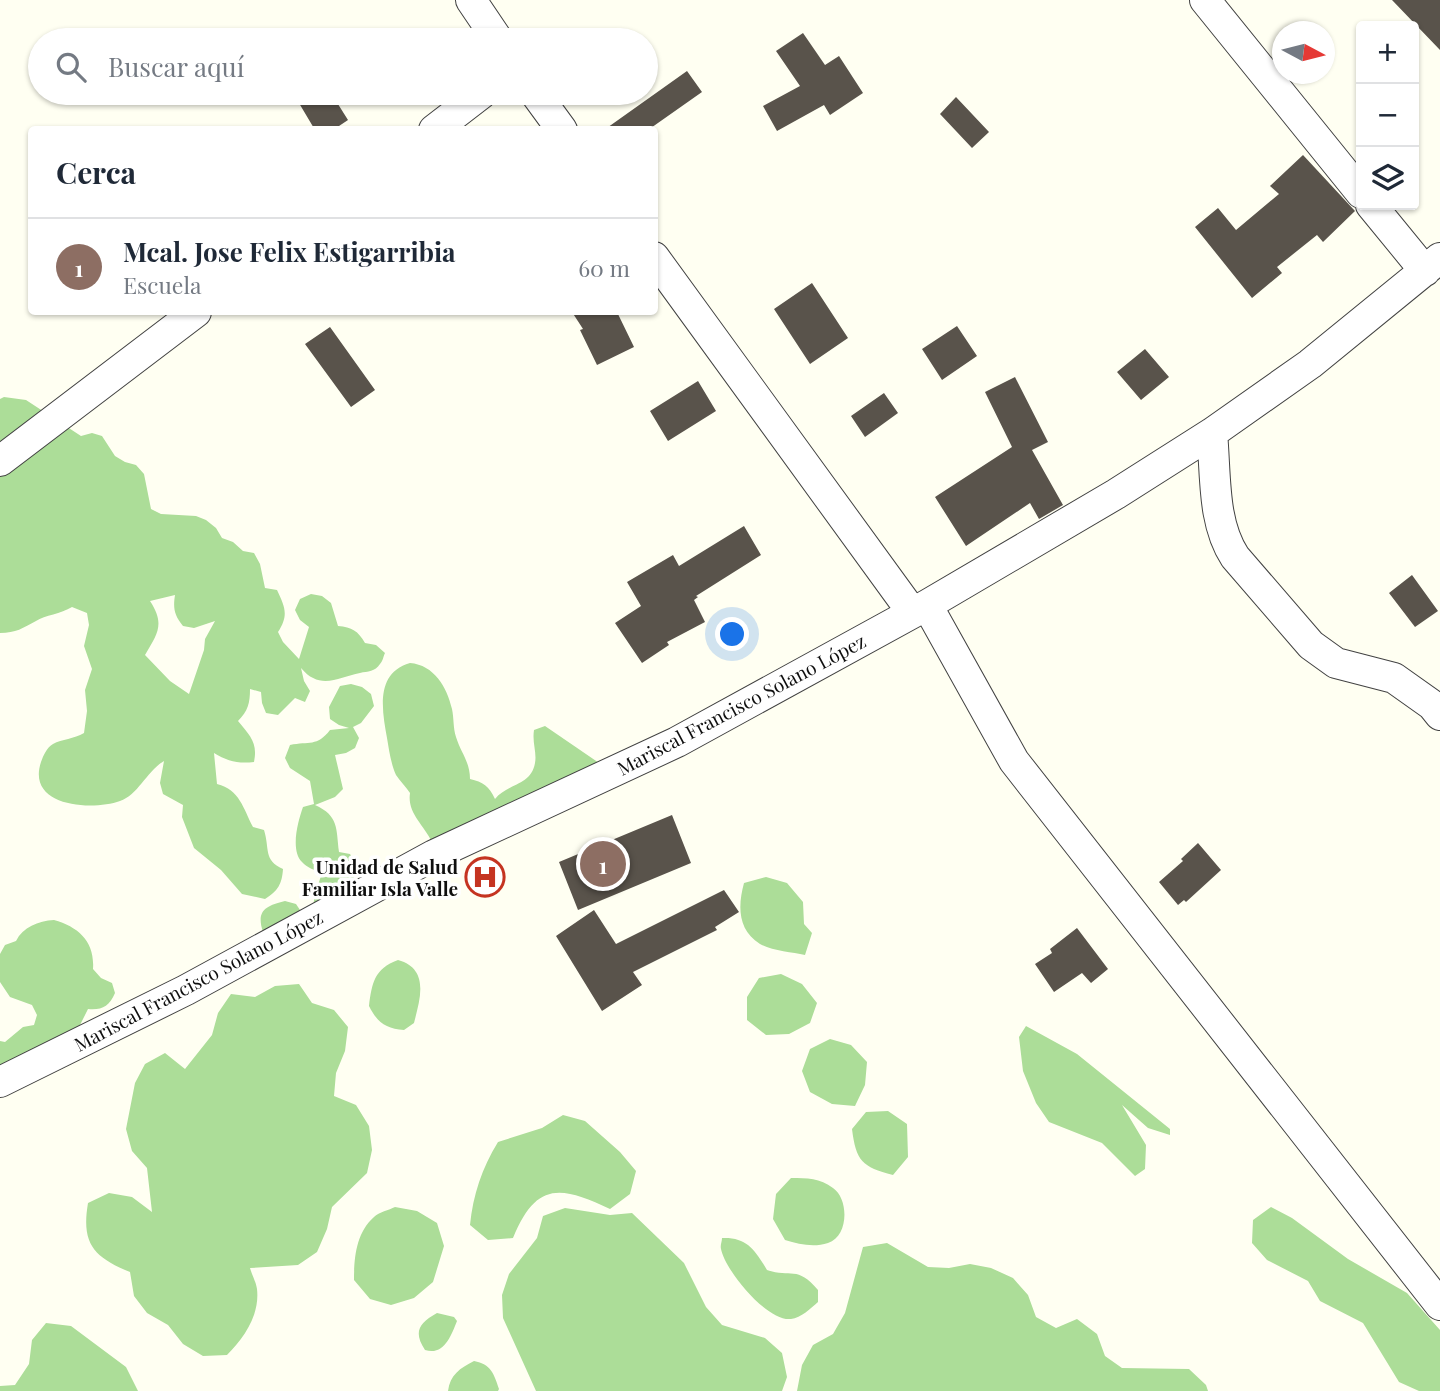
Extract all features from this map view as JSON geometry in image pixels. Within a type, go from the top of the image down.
[{"type":"street","points":[[471,0],[490,28]]},
{"type":"street","points":[[1205,0],[1356,187]]},
{"type":"street","points":[[439,126],[466,105]]},
{"type":"street","points":[[544,105],[559,126]]},
{"type":"street","points":[[1376,210],[1432,265]]},
{"type":"street","points":[[658,262],[919,608],[1014,761],[1440,1305]]},
{"type":"street","name":"Mariscal Francisco Solano López","points":[[0,1082],[186,990],[434,855],[677,742],[919,608],[1116,494],[1212,433],[1310,364],[1432,265]]},
{"type":"street","points":[[0,461],[191,315]]},
{"type":"street","points":[[1212,433],[1220,527],[1225,542],[1235,557],[1311,645],[1336,663],[1394,678],[1432,705],[1440,715]]},
{"type":"green space","points":[[4,397],[26,400],[81,436],[92,433],[102,436],[115,456],[136,465],[144,474],[151,509],[161,514],[196,516],[206,520],[216,528],[222,538],[233,542],[243,551],[254,553],[260,564],[265,588],[277,590],[284,606],[284,621],[278,632],[283,642],[299,659],[309,627],[300,620],[295,610],[300,599],[311,594],[322,596],[331,603],[338,626],[354,630],[365,643],[376,645],[385,653],[374,670],[330,681],[315,679],[301,668],[310,691],[305,702],[295,698],[278,715],[266,713],[261,692],[250,689],[248,706],[238,721],[254,744],[254,762],[233,761],[214,753],[217,784],[236,795],[253,827],[264,830],[270,858],[283,869],[278,887],[265,899],[242,894],[221,870],[194,848],[182,817],[183,805],[163,794],[160,783],[164,761],[132,794],[108,804],[79,805],[64,802],[52,797],[43,788],[39,777],[41,762],[47,749],[57,742],[84,733],[87,711],[85,690],[92,669],[84,646],[89,625],[87,613],[72,607],[19,630],[0,633],[0,399]],"holes":[[[175,595],[174,608],[183,626],[194,628],[215,621],[205,639],[204,650],[189,694],[170,681],[145,655],[158,628],[155,609],[150,601]]]},
{"type":"green space","points":[[410,663],[426,668],[443,685],[450,701],[455,734],[467,762],[470,779],[485,785],[495,799],[529,776],[535,759],[534,730],[545,726],[602,765],[432,842],[413,813],[410,793],[394,771],[384,716],[386,684],[399,668]]},
{"type":"green space","points":[[351,684],[362,687],[371,694],[374,706],[361,723],[353,727],[359,738],[355,748],[335,755],[343,789],[335,797],[315,805],[332,818],[339,852],[350,854],[356,864],[353,876],[359,886],[313,907],[322,873],[302,862],[296,850],[297,827],[303,807],[314,804],[310,781],[290,768],[285,758],[290,745],[317,741],[330,730],[349,728],[330,719],[329,707],[340,686]]},
{"type":"green space","points":[[766,877],[787,883],[803,902],[804,924],[812,933],[805,955],[760,944],[752,938],[743,924],[740,908],[744,883]]},
{"type":"green space","points":[[285,901],[296,904],[304,916],[263,932],[261,919],[264,910]]},
{"type":"green space","points":[[54,920],[71,927],[84,937],[91,951],[93,969],[101,978],[112,983],[115,993],[104,1007],[88,1009],[77,1031],[0,1072],[0,1041],[5,1042],[23,1027],[34,1025],[37,1015],[32,1005],[10,997],[0,982],[0,954],[5,945],[16,941],[27,928]]},
{"type":"green space","points":[[398,960],[415,970],[420,986],[414,1023],[404,1030],[383,1024],[369,1006],[371,990],[379,972]]},
{"type":"green space","points":[[781,974],[802,984],[817,1003],[810,1023],[789,1034],[766,1035],[747,1020],[747,997],[759,978]]},
{"type":"green space","points":[[299,984],[312,1003],[334,1010],[348,1027],[345,1051],[336,1073],[334,1096],[356,1105],[369,1126],[372,1150],[367,1173],[332,1207],[327,1229],[317,1252],[298,1265],[250,1268],[257,1299],[250,1325],[227,1355],[203,1356],[183,1344],[168,1325],[147,1313],[134,1296],[130,1272],[107,1261],[93,1247],[87,1229],[88,1203],[109,1193],[132,1197],[152,1212],[147,1168],[132,1151],[126,1129],[135,1083],[145,1064],[165,1053],[185,1069],[212,1035],[218,1013],[231,994],[255,997],[275,986]]},
{"type":"green space","points":[[1026,1026],[1077,1054],[1170,1129],[1170,1135],[1148,1128],[1122,1105],[1146,1145],[1145,1169],[1135,1176],[1102,1143],[1049,1122],[1036,1103],[1023,1071],[1019,1037]]},
{"type":"green space","points":[[830,1039],[851,1045],[867,1062],[865,1085],[855,1106],[832,1104],[810,1092],[802,1071],[810,1049]]},
{"type":"green space","points":[[888,1111],[907,1124],[908,1157],[893,1175],[874,1169],[862,1161],[856,1149],[852,1129],[866,1112]]},
{"type":"green space","points":[[563,1115],[585,1121],[620,1152],[636,1171],[630,1194],[610,1209],[577,1196],[551,1194],[531,1206],[513,1238],[488,1240],[470,1225],[479,1182],[498,1142],[542,1128]]},
{"type":"green space","points":[[791,1178],[818,1180],[838,1193],[844,1208],[844,1217],[840,1233],[835,1239],[817,1245],[785,1240],[773,1219],[776,1194]]},
{"type":"green space","points":[[395,1207],[417,1211],[437,1223],[444,1246],[433,1282],[414,1298],[391,1305],[370,1299],[354,1280],[354,1272],[357,1246],[363,1230],[376,1215]]},
{"type":"green space","points":[[1271,1207],[1292,1218],[1348,1259],[1407,1293],[1440,1330],[1440,1391],[1419,1391],[1399,1382],[1363,1323],[1320,1301],[1308,1281],[1267,1260],[1252,1243],[1253,1220]]},
{"type":"green space","points":[[565,1208],[610,1215],[632,1213],[684,1263],[706,1307],[722,1325],[765,1338],[782,1353],[787,1377],[782,1391],[536,1391],[503,1318],[502,1295],[509,1274],[537,1238],[543,1216]]},
{"type":"green space","points":[[722,1238],[744,1242],[767,1270],[805,1277],[818,1290],[818,1302],[791,1319],[781,1318],[770,1312],[748,1293],[730,1269],[721,1249]]},
{"type":"green space","points":[[887,1243],[928,1267],[949,1268],[970,1264],[991,1268],[1013,1278],[1028,1295],[1036,1317],[1056,1328],[1077,1319],[1097,1334],[1105,1356],[1122,1368],[1189,1369],[1206,1385],[1208,1391],[797,1391],[802,1365],[813,1345],[833,1334],[845,1313],[863,1247]]},
{"type":"green space","points":[[437,1313],[454,1317],[457,1321],[442,1347],[432,1351],[425,1350],[419,1338],[420,1329],[426,1320]]},
{"type":"green space","points":[[46,1323],[71,1326],[126,1367],[138,1391],[0,1391],[0,1386],[15,1385],[29,1364],[32,1340]]},
{"type":"green space","points":[[474,1361],[491,1370],[498,1391],[448,1391],[456,1373]]},
{"type":"building","points":[[1392,0],[1440,0],[1440,50],[1419,28],[1419,21],[1412,21]]},
{"type":"building","points":[[803,33],[825,65],[839,56],[863,93],[830,115],[824,105],[777,131],[763,106],[800,86],[776,51]]},
{"type":"building","points":[[687,71],[702,92],[654,126],[610,126],[639,105],[658,105],[658,92]]},
{"type":"building","points":[[956,97],[989,132],[972,148],[940,114]]},
{"type":"building","points":[[300,105],[339,105],[348,120],[339,126],[313,126]]},
{"type":"building","points":[[1303,155],[1355,211],[1323,242],[1317,235],[1277,267],[1282,273],[1252,298],[1195,227],[1218,208],[1236,230],[1279,194],[1270,186]]},
{"type":"building","points":[[812,283],[848,338],[810,364],[774,309]]},
{"type":"building","points":[[574,315],[618,315],[634,347],[597,365],[580,330],[583,329]]},
{"type":"building","points":[[957,326],[977,356],[942,380],[922,349]]},
{"type":"building","points":[[330,327],[375,390],[351,407],[305,344]]},
{"type":"building","points":[[1145,349],[1169,377],[1141,400],[1117,372]]},
{"type":"building","points":[[1015,377],[1048,442],[1032,450],[1063,505],[1039,519],[1030,503],[966,546],[935,497],[1012,447],[985,392]]},
{"type":"building","points":[[698,381],[716,411],[668,441],[650,411]]},
{"type":"building","points":[[884,393],[898,413],[865,437],[851,416]]},
{"type":"building","points":[[744,526],[761,555],[696,596],[698,597],[694,600],[705,622],[667,642],[669,645],[642,663],[615,623],[641,606],[627,582],[673,555],[679,566]]},
{"type":"building","points":[[1412,575],[1438,611],[1415,627],[1389,593]]},
{"type":"building","points":[[672,815],[691,863],[578,910],[559,862]]},
{"type":"building","points":[[1198,843],[1221,870],[1186,902],[1184,900],[1178,905],[1159,882],[1183,861],[1181,859]]},
{"type":"building","points":[[724,890],[739,912],[715,927],[717,930],[633,972],[642,985],[602,1011],[556,936],[594,910],[616,944]]},
{"type":"building","points":[[1077,928],[1108,969],[1091,983],[1082,973],[1054,992],[1035,964],[1052,953],[1050,949]]},
{"type":"place","name":"Mcal. Jose Felix Estigarribia","points":[[603,864]]},
{"type":"place","name":"Unidad de Salud Familiar Isla Valle","points":[[485,877]]}]
